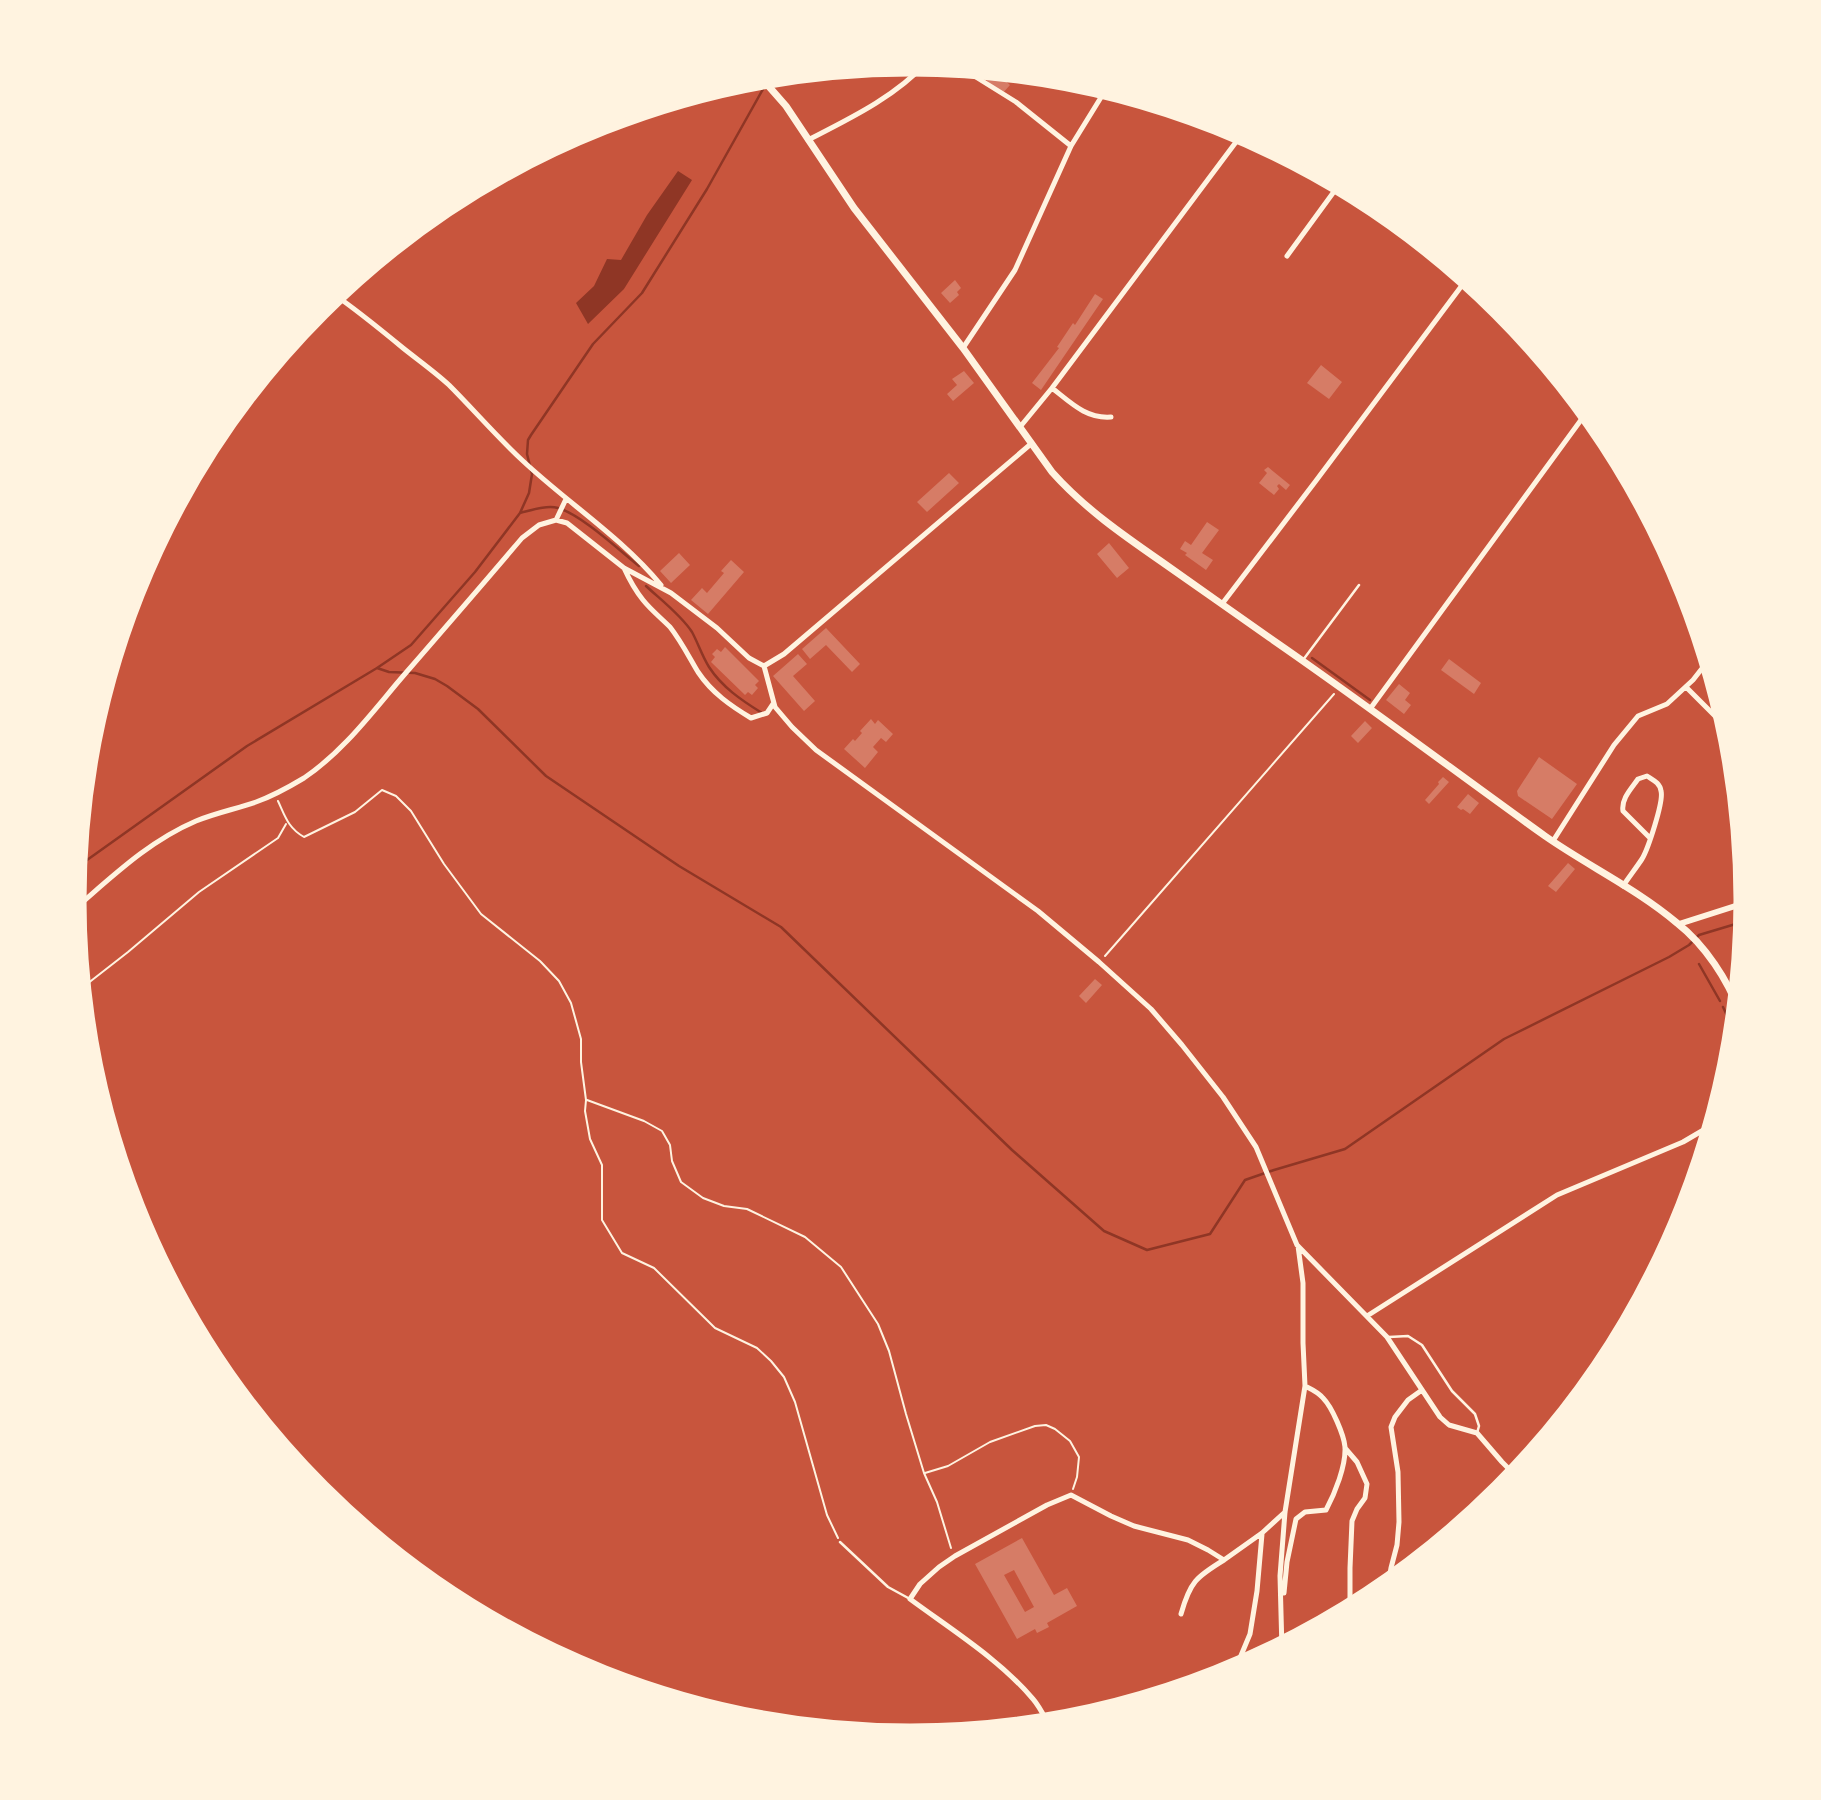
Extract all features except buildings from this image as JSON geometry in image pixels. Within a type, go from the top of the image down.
[{"type":"main road","points":[[767,85],[786,106],[854,208],[963,348],[1052,472],[1087,507],[1553,841],[1679,924],[1712,962],[1733,998]]},
{"type":"street","points":[[808,140],[882,100],[917,72]]},
{"type":"street","points":[[972,75],[1016,102],[1071,146]]},
{"type":"street","points":[[963,348],[1015,270],[1071,146],[1103,95]]},
{"type":"street","points":[[1020,427],[1238,140]]},
{"type":"street","points":[[1287,256],[1335,189]]},
{"type":"street","points":[[1222,604],[1464,283]]},
{"type":"street","points":[[341,299],[447,383],[489,429],[566,499],[607,530],[646,566],[664,588]]},
{"type":"street","points":[[1052,388],[1079,410],[1100,418],[1111,417]]},
{"type":"street","points":[[1370,709],[1583,417]]},
{"type":"street","points":[[764,666],[784,654],[1032,443]]},
{"type":"street","points":[[556,520],[566,499]]},
{"type":"street","points":[[82,902],[133,858],[170,834],[197,821],[256,802],[303,779],[337,751],[365,722],[522,538],[539,525],[556,520],[567,523],[624,568],[664,588],[717,628],[749,658],[764,666],[774,704],[792,727],[816,750],[1038,911],[1100,962],[1150,1009],[1182,1045],[1231,1108],[1256,1147],[1297,1245],[1303,1283],[1305,1386],[1284,1512],[1280,1576],[1282,1640]]},
{"type":"street","points":[[624,568],[644,602],[669,627],[701,676],[715,692],[733,708],[751,718],[764,714],[774,704]]},
{"type":"street","points":[[1553,841],[1614,745],[1638,716],[1667,704],[1705,665]]},
{"type":"street","points":[[1686,687],[1719,719]]},
{"type":"street","points":[[1623,886],[1643,858],[1650,838],[1662,798],[1661,788],[1647,776],[1638,779],[1622,806],[1623,811],[1650,838]]},
{"type":"street","points":[[1679,924],[1739,905]]},
{"type":"street","points":[[1367,1316],[1557,1195],[1683,1142],[1707,1128]]},
{"type":"street","points":[[1297,1245],[1387,1337],[1440,1417],[1449,1425],[1477,1433],[1510,1470]]},
{"type":"street","points":[[1282,1610],[1287,1562],[1296,1519],[1305,1512],[1326,1510],[1339,1480],[1345,1448],[1329,1405],[1305,1386]]},
{"type":"street","points":[[1390,1575],[1399,1522],[1398,1472],[1391,1427],[1408,1400],[1422,1390]]},
{"type":"street","points":[[1345,1448],[1357,1462],[1367,1485],[1365,1497],[1352,1521],[1350,1602]]},
{"type":"street","points":[[1044,1717],[1035,1700],[1014,1680],[910,1599],[920,1584],[939,1567],[1047,1505],[1071,1495],[1133,1526],[1188,1540],[1224,1560]]},
{"type":"street","points":[[1181,1614],[1190,1588],[1200,1574],[1262,1533],[1284,1512]]},
{"type":"street","points":[[1239,1660],[1250,1634],[1262,1533]]},
{"type":"lane","points":[[1303,660],[1359,586]]},
{"type":"lane","points":[[1387,1337],[1408,1336],[1422,1345],[1452,1391],[1475,1414],[1479,1426],[1477,1433]]},
{"type":"lane","points":[[840,1542],[888,1587],[910,1599]]},
{"type":"path","points":[[1100,962],[1340,687]]},
{"type":"path","points":[[275,794],[287,823],[294,832],[304,837],[355,812],[382,790],[396,796],[411,811],[444,864],[481,914],[540,961],[559,981],[571,1003],[577,1022],[585,1111],[590,1139],[602,1166],[602,1220],[622,1254],[654,1268],[715,1328],[757,1348],[784,1377],[795,1402],[827,1515],[840,1542]]},
{"type":"path","points":[[87,984],[199,892],[278,838],[287,823]]},
{"type":"path","points":[[586,1100],[645,1121],[662,1131],[670,1145],[671,1161],[681,1182],[703,1198],[724,1206],[747,1209],[805,1237],[841,1267],[878,1324],[889,1351],[924,1473],[955,1556]]},
{"type":"path","points":[[924,1473],[948,1466],[990,1442],[1035,1426],[1046,1425],[1070,1441],[1079,1457],[1077,1477],[1071,1495]]},
{"type":"shaded area","points":[[678,171],[692,180],[624,289],[588,324],[576,303],[594,286],[607,259],[621,260],[647,215]]},
{"type":"waterway","points":[[83,863],[247,746],[411,645],[475,572],[520,513],[529,493],[532,474],[527,454],[528,440],[593,344],[642,293],[707,189],[765,85]]},
{"type":"waterway","points":[[520,513],[549,507],[568,512],[589,525],[639,566]]},
{"type":"waterway","points":[[646,586],[687,626],[720,681],[762,713]]},
{"type":"waterway","points":[[1312,658],[1370,700]]},
{"type":"waterway","points":[[377,668],[389,672],[415,673],[447,686],[478,709],[546,776],[679,866],[781,927],[1012,1150],[1104,1231],[1147,1250],[1210,1234],[1245,1180],[1345,1149],[1504,1039],[1669,957],[1689,945],[1699,935],[1738,923]]},
{"type":"waterway","points":[[1699,964],[1720,1001]]},
{"type":"waterway","points":[[1723,1007],[1730,1021]]}]
